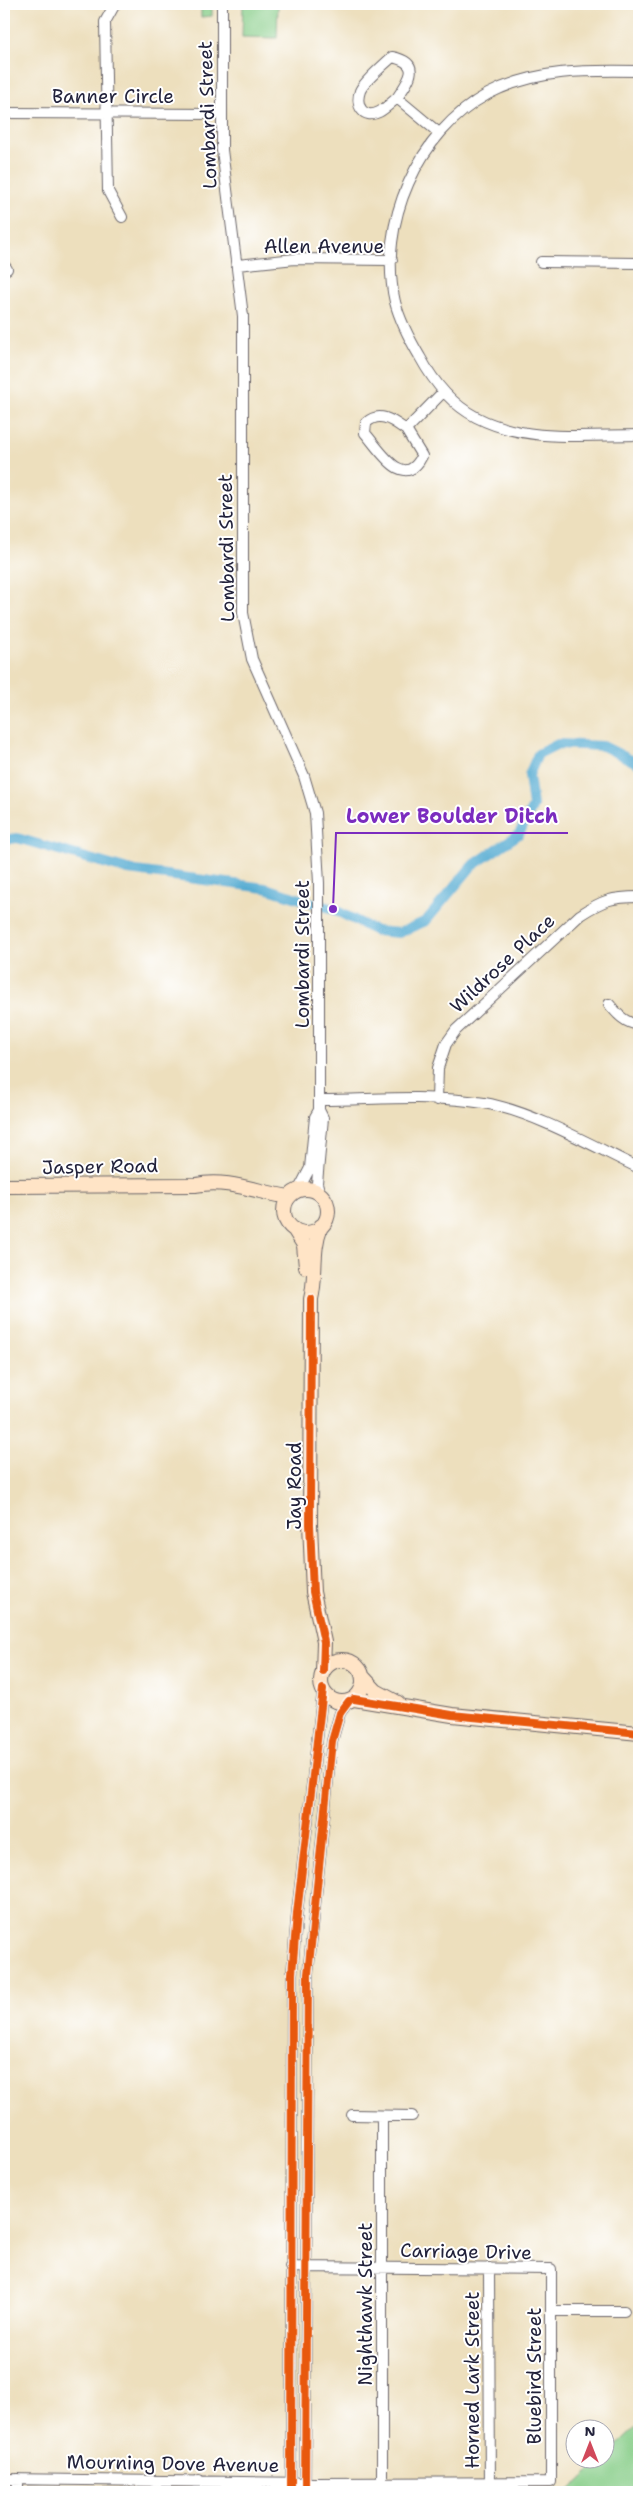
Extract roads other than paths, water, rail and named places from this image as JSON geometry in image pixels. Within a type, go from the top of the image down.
[{"type":"street","points":[[115,4],[106,22],[108,191],[122,217]]},
{"type":"street","name":"Lombardi Street","points":[[222,4],[224,173],[243,316],[242,584],[244,620],[252,659],[310,792],[318,837],[320,889],[320,1105],[323,1118],[317,1182],[320,1194]]},
{"type":"street","points":[[392,57],[403,59],[410,65],[411,70],[408,81],[397,98],[378,113],[367,114],[361,110],[358,103],[360,90],[392,57]]},
{"type":"street","points":[[392,260],[395,226],[405,190],[418,164],[439,133],[486,95],[525,79],[560,71],[639,71]]},
{"type":"street","points":[[397,98],[439,133]]},
{"type":"street","name":"Banner Circle","points":[[4,113],[222,114]]},
{"type":"street","name":"Allen Avenue","points":[[237,265],[295,259],[392,260],[395,302],[411,342],[443,392],[474,416],[504,429],[538,436],[639,435]]},
{"type":"street","points":[[541,262],[639,263]]},
{"type":"street","points":[[406,430],[443,392]]},
{"type":"street","points":[[383,416],[406,430],[422,456],[417,466],[408,472],[398,470],[365,433],[366,423],[373,417],[383,416]]},
{"type":"street","name":"Wildrose Place","points":[[437,1100],[438,1068],[446,1044],[467,1018],[580,915],[600,902],[622,897],[639,897]]},
{"type":"street","points":[[610,1004],[619,1016],[631,1024],[639,1025]]},
{"type":"street","points":[[320,1105],[437,1100],[484,1103],[522,1114],[639,1168]]},
{"type":"street","name":"Lombardi Street","points":[[294,1194],[310,1168],[315,1117],[320,1105]]},
{"type":"street","name":"Jasper Road","points":[[4,1186],[196,1185],[206,1183],[294,1194]]},
{"type":"street","name":"Jasper Road","points":[[196,1185],[266,1201],[281,1211],[290,1224]]},
{"type":"street","points":[[309,1190],[320,1194],[328,1210],[325,1222],[311,1232],[299,1232],[290,1224],[285,1208],[294,1194],[309,1190]]},
{"type":"street","name":"Jay Road","points":[[290,1224],[304,1245],[307,1289],[311,1299]]},
{"type":"street","name":"Jay Road","points":[[321,1226],[314,1251],[314,1288],[311,1299],[310,1524],[313,1592],[324,1642],[323,1671]]},
{"type":"street","name":"Jay Road","points":[[321,1626],[333,1646],[349,1660]]},
{"type":"street","points":[[291,2488],[292,1974],[323,1671],[332,1662],[349,1660],[359,1667],[364,1678],[383,1696],[400,1704],[425,1711]]},
{"type":"street","points":[[305,2488],[308,1974],[314,1899],[332,1741],[340,1713],[362,1690],[364,1678]]},
{"type":"street","points":[[322,1689],[330,1698],[342,1702],[351,1700],[425,1711],[639,1733]]},
{"type":"street","points":[[292,2085],[307,2085]]},
{"type":"street","points":[[352,2115],[412,2116]]},
{"type":"street","name":"Nighthawk Street","points":[[382,2116],[382,2488]]},
{"type":"street","name":"Carriage Drive","points":[[290,2267],[551,2269]]},
{"type":"street","name":"Horned Lark Street","points":[[489,2268],[490,2488]]},
{"type":"street","name":"Bluebird Street","points":[[551,2269],[551,2482]]},
{"type":"street","points":[[551,2311],[624,2311]]},
{"type":"street","name":"Mourning Dove Avenue","points":[[4,2478],[199,2480],[291,2488],[490,2488],[551,2482]]},
{"type":"street","points":[[18,2479],[18,2492]]},
{"type":"street","points":[[199,2480],[199,2492]]},
{"type":"waterway","points":[[4,840],[17,838],[128,870],[265,888],[333,909],[376,931],[399,933],[426,921],[472,866],[519,834],[533,806],[529,775],[538,754],[558,744],[603,746],[639,764]]},
{"type":"place","name":"Lower Boulder Ditch","points":[[333,909]]}]
